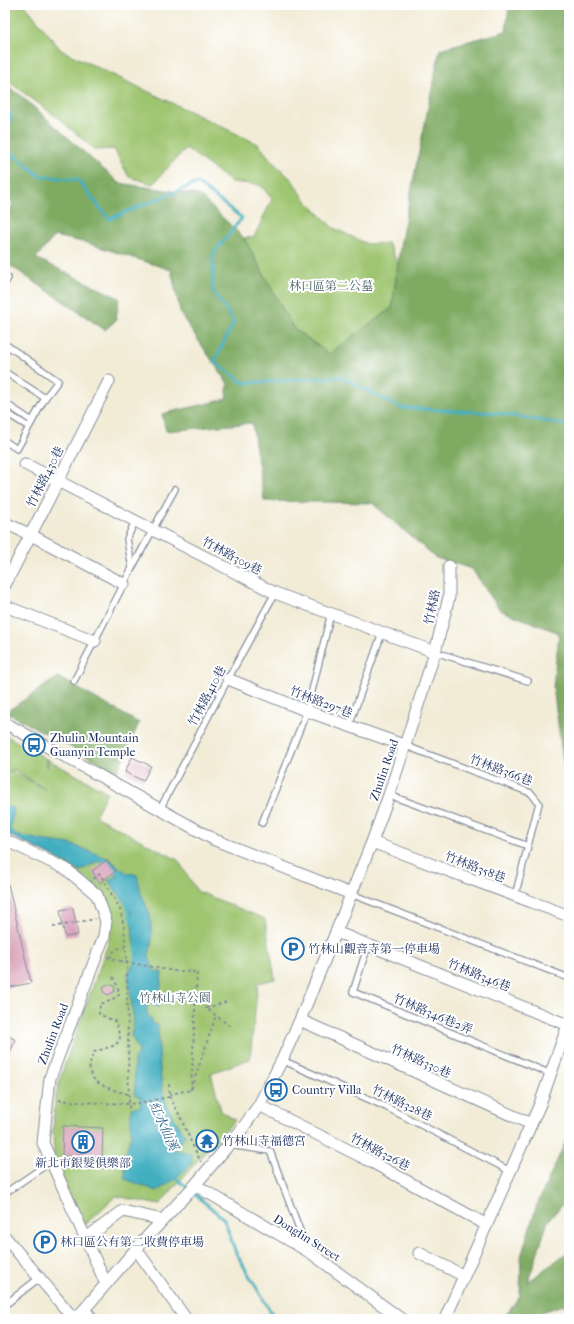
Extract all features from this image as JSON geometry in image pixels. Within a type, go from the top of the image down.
[{"type":"street","name":"竹林路430巷","points":[[5,585],[109,381]]},
{"type":"street","name":"竹林路309巷","points":[[25,464],[275,593],[434,652]]},
{"type":"street","points":[[5,523],[30,534],[124,584]]},
{"type":"street","name":"竹林路","points":[[434,652],[449,597],[449,566]]},
{"type":"street","points":[[5,606],[95,641]]},
{"type":"street","name":"Zhulin Road","points":[[75,1319],[195,1185],[242,1129],[259,1105],[300,1020],[372,842],[406,746],[434,652]]},
{"type":"street","name":"竹林路297巷","points":[[228,679],[349,726],[406,746]]},
{"type":"street","points":[[5,724],[215,840],[351,894]]},
{"type":"street","name":"Zhulin Road","points":[[5,840],[66,869],[97,895],[106,921],[104,936],[50,1078],[44,1142],[106,1284]]},
{"type":"street","name":"竹林路358巷","points":[[372,842],[569,916]]},
{"type":"street","name":"竹林路346巷","points":[[336,932],[568,1023]]},
{"type":"street","name":"竹林路330巷","points":[[300,1020],[531,1124]]},
{"type":"street","points":[[445,1319],[540,1104],[568,1023]]},
{"type":"street","name":"竹林路326巷","points":[[259,1105],[370,1161],[487,1225]]},
{"type":"street","name":"Donglin Street","points":[[195,1185],[311,1253],[401,1319]]},
{"type":"street","points":[[86,1238],[123,1211],[163,1220]]},
{"type":"street","points":[[5,1237],[75,1319]]},
{"type":"street","points":[[136,1250],[186,1319]]},
{"type":"street","points":[[419,1253],[464,1276]]},
{"type":"lane","points":[[5,277],[8,278],[5,283]]},
{"type":"lane","points":[[5,344],[58,381],[45,398],[17,449],[5,441]]},
{"type":"lane","points":[[5,372],[45,398]]},
{"type":"lane","points":[[5,403],[32,421]]},
{"type":"lane","points":[[5,412],[29,427]]},
{"type":"lane","points":[[74,681],[132,568],[175,489]]},
{"type":"lane","points":[[132,568],[127,539],[135,521]]},
{"type":"lane","name":"竹林路410巷","points":[[160,809],[275,593]]},
{"type":"lane","points":[[262,823],[307,710],[330,613]]},
{"type":"lane","points":[[349,726],[382,632]]},
{"type":"lane","points":[[434,652],[528,680]]},
{"type":"lane","name":"竹林路366巷","points":[[406,746],[532,793],[539,803],[515,896]]},
{"type":"lane","points":[[389,795],[528,846]]},
{"type":"lane","points":[[351,894],[569,978]]},
{"type":"lane","name":"竹林路346巷2弄","points":[[368,944],[353,992],[551,1074]]},
{"type":"lane","name":"竹林路328巷","points":[[282,1060],[386,1107],[510,1171]]},
{"type":"lane","points":[[228,1145],[270,1151],[302,1236],[303,1248]]},
{"type":"lane","points":[[5,1193],[52,1161]]},
{"type":"lane","points":[[5,1305],[39,1278]]},
{"type":"lane","points":[[86,1308],[96,1319]]},
{"type":"path","points":[[92,880],[100,874],[120,909],[124,927],[129,1109]]},
{"type":"path","points":[[53,927],[97,919]]},
{"type":"path","points":[[110,958],[113,951],[117,948],[125,947]]},
{"type":"path","points":[[120,961],[174,971],[197,972],[191,1090]]},
{"type":"path","points":[[113,977],[118,988],[119,995],[110,1001],[100,1004],[99,1014],[116,1022],[120,1038],[116,1045],[94,1052],[90,1060],[90,1070],[93,1079],[104,1087],[128,1094]]},
{"type":"path","points":[[226,1002],[206,1008],[230,1026]]},
{"type":"path","points":[[191,1090],[216,1015]]},
{"type":"path","points":[[169,1084],[169,1095],[202,1162]]},
{"type":"path","points":[[59,1100],[128,1104],[191,1090]]},
{"type":"green space","name":"林口區第二公墓","points":[[5,5],[25,5],[61,50],[258,144],[272,161],[292,180],[304,198],[332,227],[367,244],[388,243],[398,264],[392,308],[329,354],[293,328],[244,238],[254,237],[272,199],[260,185],[231,182],[186,148],[153,184],[129,177],[114,149],[95,150],[57,117],[5,79]]},
{"type":"green space","points":[[509,5],[569,5],[569,804],[553,687],[559,633],[500,610],[472,569],[436,558],[372,503],[264,501],[252,423],[166,431],[162,414],[226,399],[228,384],[181,315],[171,270],[87,243],[55,236],[36,258],[119,298],[116,320],[105,330],[5,262],[5,223],[13,203],[5,197],[5,86],[19,94],[119,183],[199,195],[244,238],[293,328],[329,354],[392,308],[401,240],[440,49],[506,31]]},
{"type":"green space","points":[[58,677],[139,723],[117,772],[6,712]]},
{"type":"green space","name":"竹林山寺公園","points":[[5,735],[107,792],[95,816],[178,860],[197,891],[265,919],[275,979],[258,983],[250,1059],[211,1073],[221,1111],[235,1120],[159,1205],[116,1196],[83,1226],[54,1161],[53,1130],[55,1098],[62,1072],[108,944],[112,920],[106,898],[87,880],[57,859],[5,832],[5,773],[13,772],[45,789],[14,770],[5,772]]},
{"type":"green space","points":[[569,1134],[569,1197],[548,1221],[528,1282],[569,1251],[569,1303],[521,1319],[503,1319],[520,1296],[521,1257],[536,1207]]},
{"type":"water","points":[[5,806],[14,809],[10,829],[18,836],[70,844],[109,859],[125,872],[137,875],[141,893],[150,915],[152,940],[149,956],[154,971],[162,972],[159,1007],[154,1006],[154,998],[149,998],[147,1001],[147,1014],[151,1018],[152,1023],[158,1025],[159,1059],[164,1099],[185,1135],[175,1150],[190,1153],[192,1163],[175,1179],[157,1191],[125,1179],[125,1155],[131,1136],[131,1108],[140,1107],[141,1098],[135,1095],[134,1059],[139,1051],[131,1035],[134,1023],[128,973],[138,956],[133,939],[131,911],[108,880],[118,876],[98,861],[80,871],[5,833]]},
{"type":"building","points":[[132,757],[151,766],[143,781],[125,772]]},
{"type":"building","points":[[107,860],[116,871],[100,883],[92,871]]},
{"type":"building","points":[[5,884],[8,884],[31,983],[5,988]]},
{"type":"building","points":[[73,908],[78,935],[65,937],[60,910]]},
{"type":"building","points":[[110,984],[115,987],[114,992],[108,995],[103,992],[104,986]]},
{"type":"building","points":[[5,1034],[16,1040],[5,1060]]},
{"type":"building","name":"新北市銀髮俱樂部","points":[[63,1126],[103,1128],[102,1157],[62,1156]]},
{"type":"building","name":"竹林山寺福德宮","points":[[212,1135],[215,1144],[202,1147],[200,1138]]},
{"type":"waterway","points":[[5,107],[11,115],[5,139]]},
{"type":"waterway","points":[[5,148],[40,176],[78,180],[109,219],[197,183],[242,218],[213,254],[213,291],[234,322],[214,362],[244,383],[341,377],[401,408],[497,413],[566,425],[569,416]]},
{"type":"waterway","name":"紅水仙溪","points":[[126,903],[132,923]]},
{"type":"waterway","name":"紅水仙溪","points":[[136,946],[136,962]]},
{"type":"waterway","name":"紅水仙溪","points":[[175,1175],[176,1178],[224,1219],[236,1253],[275,1319]]},
{"type":"place","name":"Zhulin Mountain Guanyin Temple","points":[[34,745]]},
{"type":"place","name":"竹林山觀音寺第一停車場","points":[[293,949]]},
{"type":"place","name":"Country Villa","points":[[276,1090]]},
{"type":"place","name":"竹林山寺福德宮","points":[[207,1141]]},
{"type":"place","name":"新北市銀髮俱樂部","points":[[83,1142]]},
{"type":"place","name":"林口區公有第二收費停車場","points":[[45,1242]]}]
